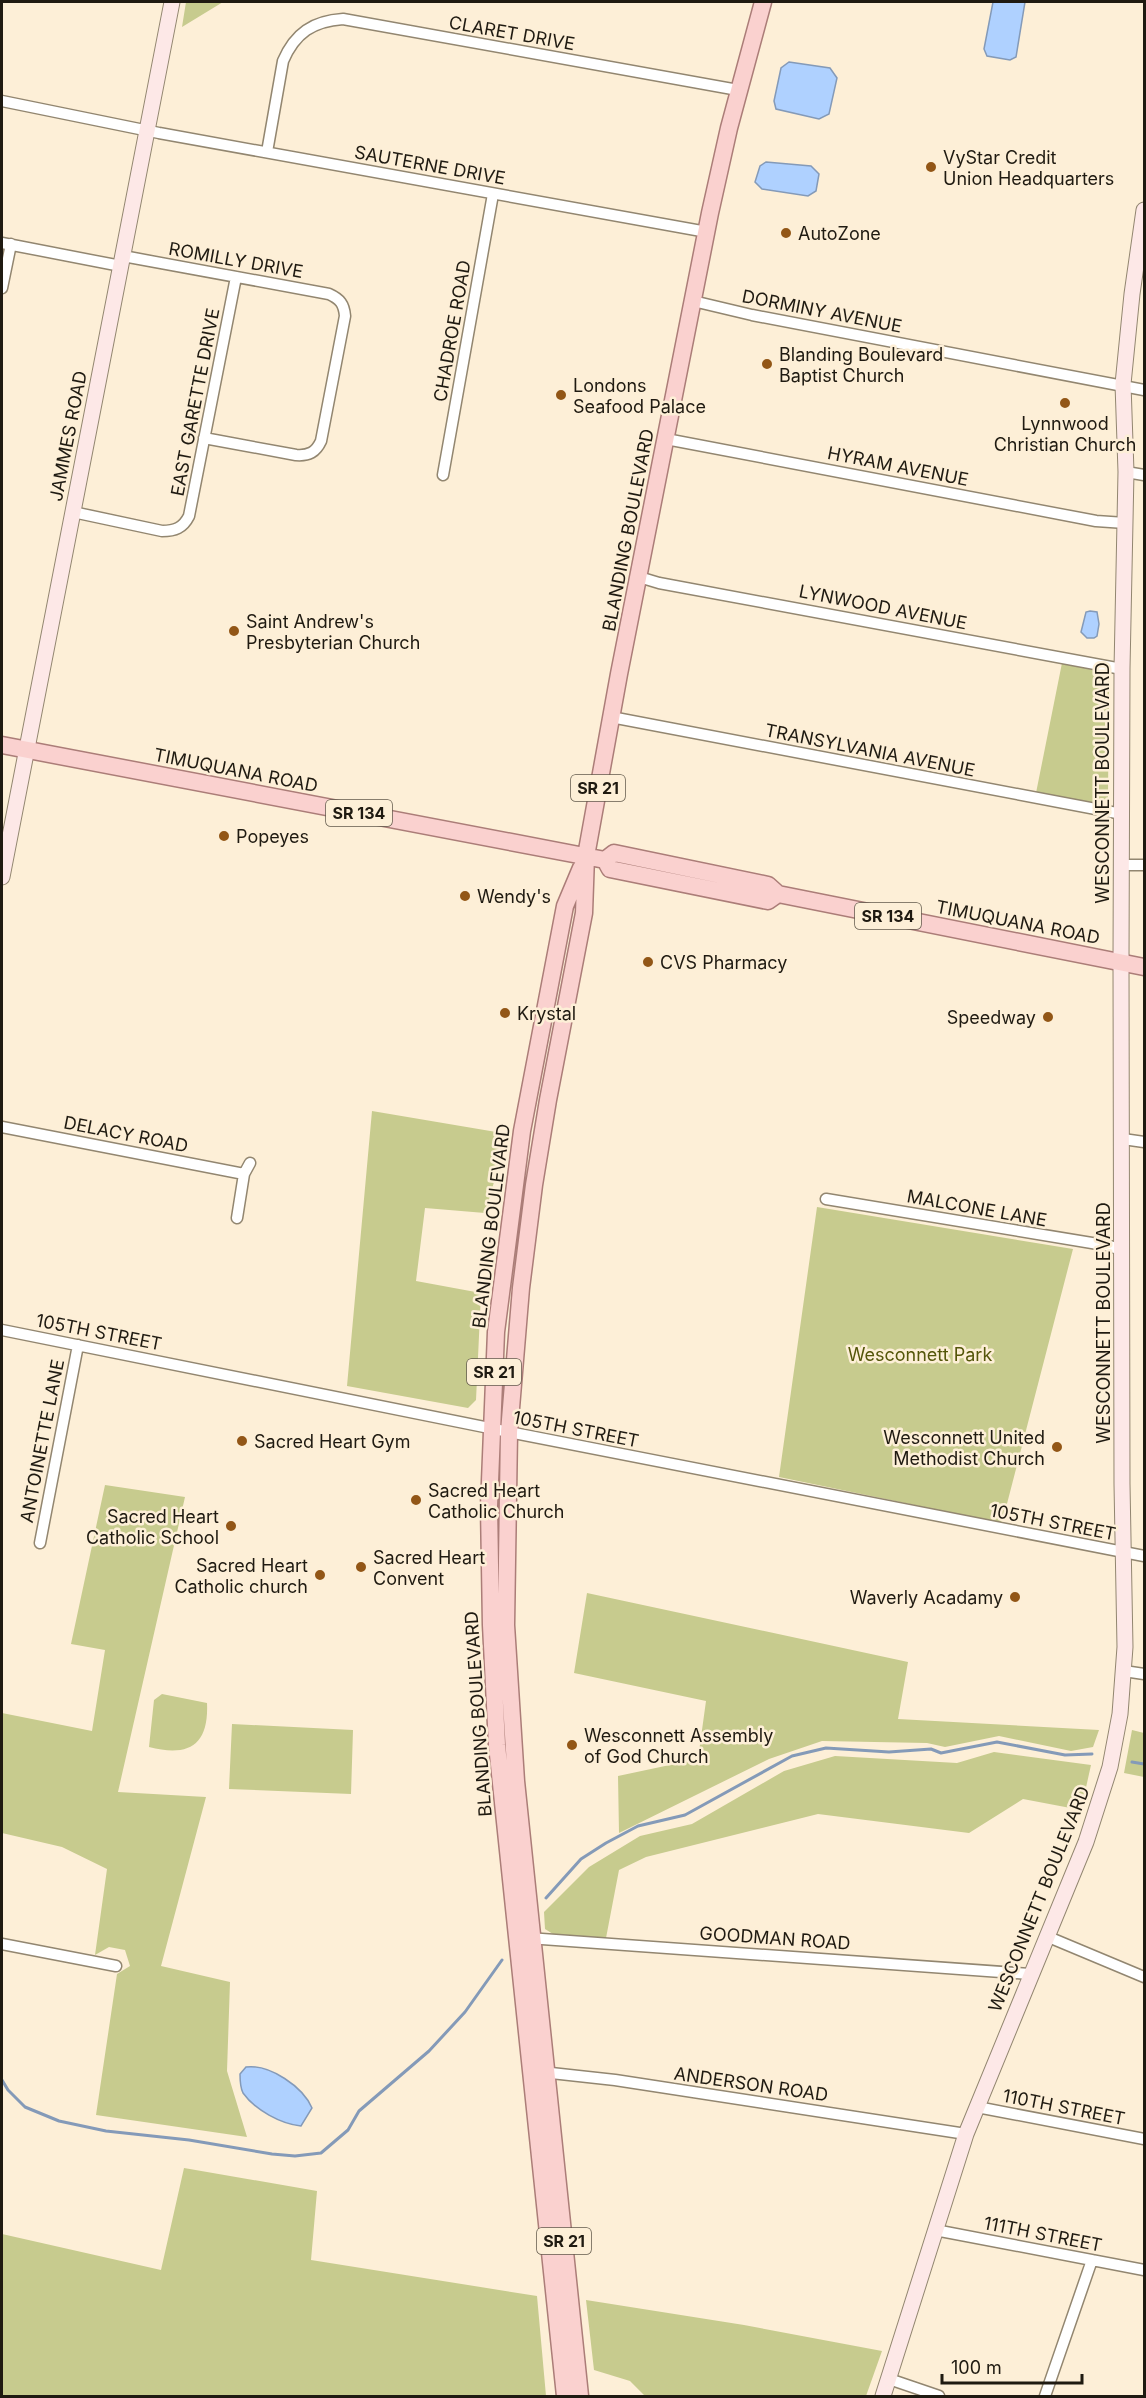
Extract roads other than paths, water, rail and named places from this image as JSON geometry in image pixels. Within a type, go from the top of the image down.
[{"type":"main road","name":"BLANDING BOULEVARD","points":[[580,2397],[555,2224],[508,1782],[494,1702],[509,1432],[527,1238],[548,1100],[584,913],[586,856],[706,232],[738,90],[763,2]]},
{"type":"main road","name":"TIMUQUANA ROAD","points":[[2,745],[605,860],[614,853],[768,885],[778,894],[1144,967]]},
{"type":"main road","name":"BLANDING BOULEVARD","points":[[498,1625],[489,1506],[496,1332],[519,1155],[565,906],[586,856]]},
{"type":"main road","points":[[519,1155],[524,1172],[517,1220],[527,1238]]},
{"type":"main road","points":[[507,1237],[518,1260],[521,1288]]},
{"type":"main road","name":"BLANDING BOULEVARD","points":[[555,2224],[559,2343],[565,2397]]},
{"type":"main road","points":[[559,2343],[568,2356],[573,2397]]},
{"type":"street","name":"JAMMES ROAD","points":[[2,877],[172,2]]},
{"type":"street","name":"CLARET DRIVE","points":[[267,152],[283,62],[288,50],[304,30],[328,20],[343,19],[738,90]]},
{"type":"street","name":"SAUTERNE DRIVE","points":[[2,101],[148,130],[706,232]]},
{"type":"street","name":"CHADROE ROAD","points":[[443,475],[493,194]]},
{"type":"street","name":"WESCONNETT BOULEVARD","points":[[883,2397],[966,2134],[1086,1842],[1110,1767],[1120,1714],[1126,1609],[1121,962],[1122,669],[1126,472],[1123,384],[1132,294],[1144,210]]},
{"type":"street","name":"ROMILLY DRIVE","points":[[6,244],[236,277],[329,294],[340,301],[345,316],[326,418],[317,449],[312,453],[296,455],[204,438]]},
{"type":"street","points":[[2,288],[6,244]]},
{"type":"street","name":"EAST GARETTE DRIVE","points":[[73,512],[162,531],[178,529],[184,525],[189,516],[236,277]]},
{"type":"street","name":"DORMINY AVENUE","points":[[693,301],[752,315],[1123,384],[1144,390]]},
{"type":"street","name":"HYRAM AVENUE","points":[[666,439],[1096,521],[1125,523]]},
{"type":"street","points":[[1126,472],[1144,475]]},
{"type":"street","name":"LYNWOOD AVENUE","points":[[639,577],[659,583],[1122,669]]},
{"type":"street","name":"TRANSYLVANIA AVENUE","points":[[611,717],[1122,814]]},
{"type":"street","points":[[1123,865],[1144,865]]},
{"type":"street","name":"DELACY ROAD","points":[[2,1127],[244,1174]]},
{"type":"street","points":[[1123,1139],[1144,1142]]},
{"type":"street","points":[[237,1218],[244,1174],[250,1162]]},
{"type":"street","name":"MALCONE LANE","points":[[826,1199],[1110,1246],[1123,1251]]},
{"type":"street","name":"105TH STREET","points":[[2,1330],[491,1429],[1144,1556]]},
{"type":"street","name":"ANTOINETTE LANE","points":[[40,1543],[78,1345]]},
{"type":"street","points":[[1124,1671],[1144,1674]]},
{"type":"street","points":[[1046,1936],[1144,1977]]},
{"type":"street","name":"GOODMAN ROAD","points":[[525,1938],[1030,1974]]},
{"type":"street","points":[[2,1944],[116,1966]]},
{"type":"street","name":"ANDERSON ROAD","points":[[539,2072],[627,2082],[966,2134]]},
{"type":"street","name":"110TH STREET","points":[[977,2107],[1144,2139]]},
{"type":"street","name":"111TH STREET","points":[[935,2230],[1144,2270]]},
{"type":"street","points":[[1045,2397],[1092,2260]]},
{"type":"street","points":[[889,2379],[939,2397]]},
{"type":"water","points":[[993,2],[1025,2],[1016,57],[1010,60],[987,56],[984,49]]},
{"type":"water","points":[[789,62],[830,68],[837,78],[829,114],[819,119],[776,109],[774,101],[781,68]]},
{"type":"water","points":[[766,162],[811,166],[819,174],[816,191],[808,196],[762,189],[755,182],[760,166]]},
{"type":"water","points":[[1086,612],[1097,612],[1099,624],[1097,636],[1094,638],[1087,638],[1081,632]]},
{"type":"water","points":[[246,2067],[265,2069],[275,2073],[285,2078],[301,2092],[312,2108],[301,2126],[269,2115],[248,2099],[243,2093],[240,2082],[240,2074]]},
{"type":"waterway","points":[[546,1898],[581,1859],[606,1843],[638,1826],[685,1815],[792,1756],[826,1748],[889,1752],[931,1749],[941,1753],[997,1742],[1065,1755],[1092,1754]]},
{"type":"waterway","points":[[1132,1762],[1144,1764]]},
{"type":"waterway","points":[[2,2080],[8,2090],[25,2107],[59,2121],[106,2131],[189,2140],[272,2154],[295,2156],[321,2153],[348,2130],[359,2111],[429,2051],[465,2012],[502,1960]]},
{"type":"place","name":"VyStar Credit Union Headquarters","points":[[931,167]]},
{"type":"place","name":"AutoZone","points":[[786,233]]},
{"type":"place","name":"Blanding Boulevard Baptist Church","points":[[767,364]]},
{"type":"place","name":"Londons Seafood Palace","points":[[561,395]]},
{"type":"place","name":"Lynnwood Christian Church","points":[[1065,403]]},
{"type":"place","name":"Saint Andrew's Presbyterian Church","points":[[234,631]]},
{"type":"place","name":"Popeyes","points":[[224,836]]},
{"type":"place","name":"Wendy's","points":[[465,896]]},
{"type":"place","name":"CVS Pharmacy","points":[[648,962]]},
{"type":"place","name":"Krystal","points":[[505,1013]]},
{"type":"place","name":"Speedway","points":[[1048,1017]]},
{"type":"place","name":"Sacred Heart Gym","points":[[242,1441]]},
{"type":"place","name":"Wesconnett United Methodist Church","points":[[1057,1447]]},
{"type":"place","name":"Sacred Heart Catholic Church","points":[[416,1500]]},
{"type":"place","name":"Sacred Heart Catholic School","points":[[231,1526]]},
{"type":"place","name":"Sacred Heart Convent","points":[[361,1567]]},
{"type":"place","name":"Sacred Heart Catholic church","points":[[320,1575]]},
{"type":"place","name":"Waverly Acadamy","points":[[1015,1597]]},
{"type":"place","name":"Wesconnett Assembly of God Church","points":[[572,1745]]},
{"type":"park label","name":"Wesconnett Park","points":[[920,1354]]}]
